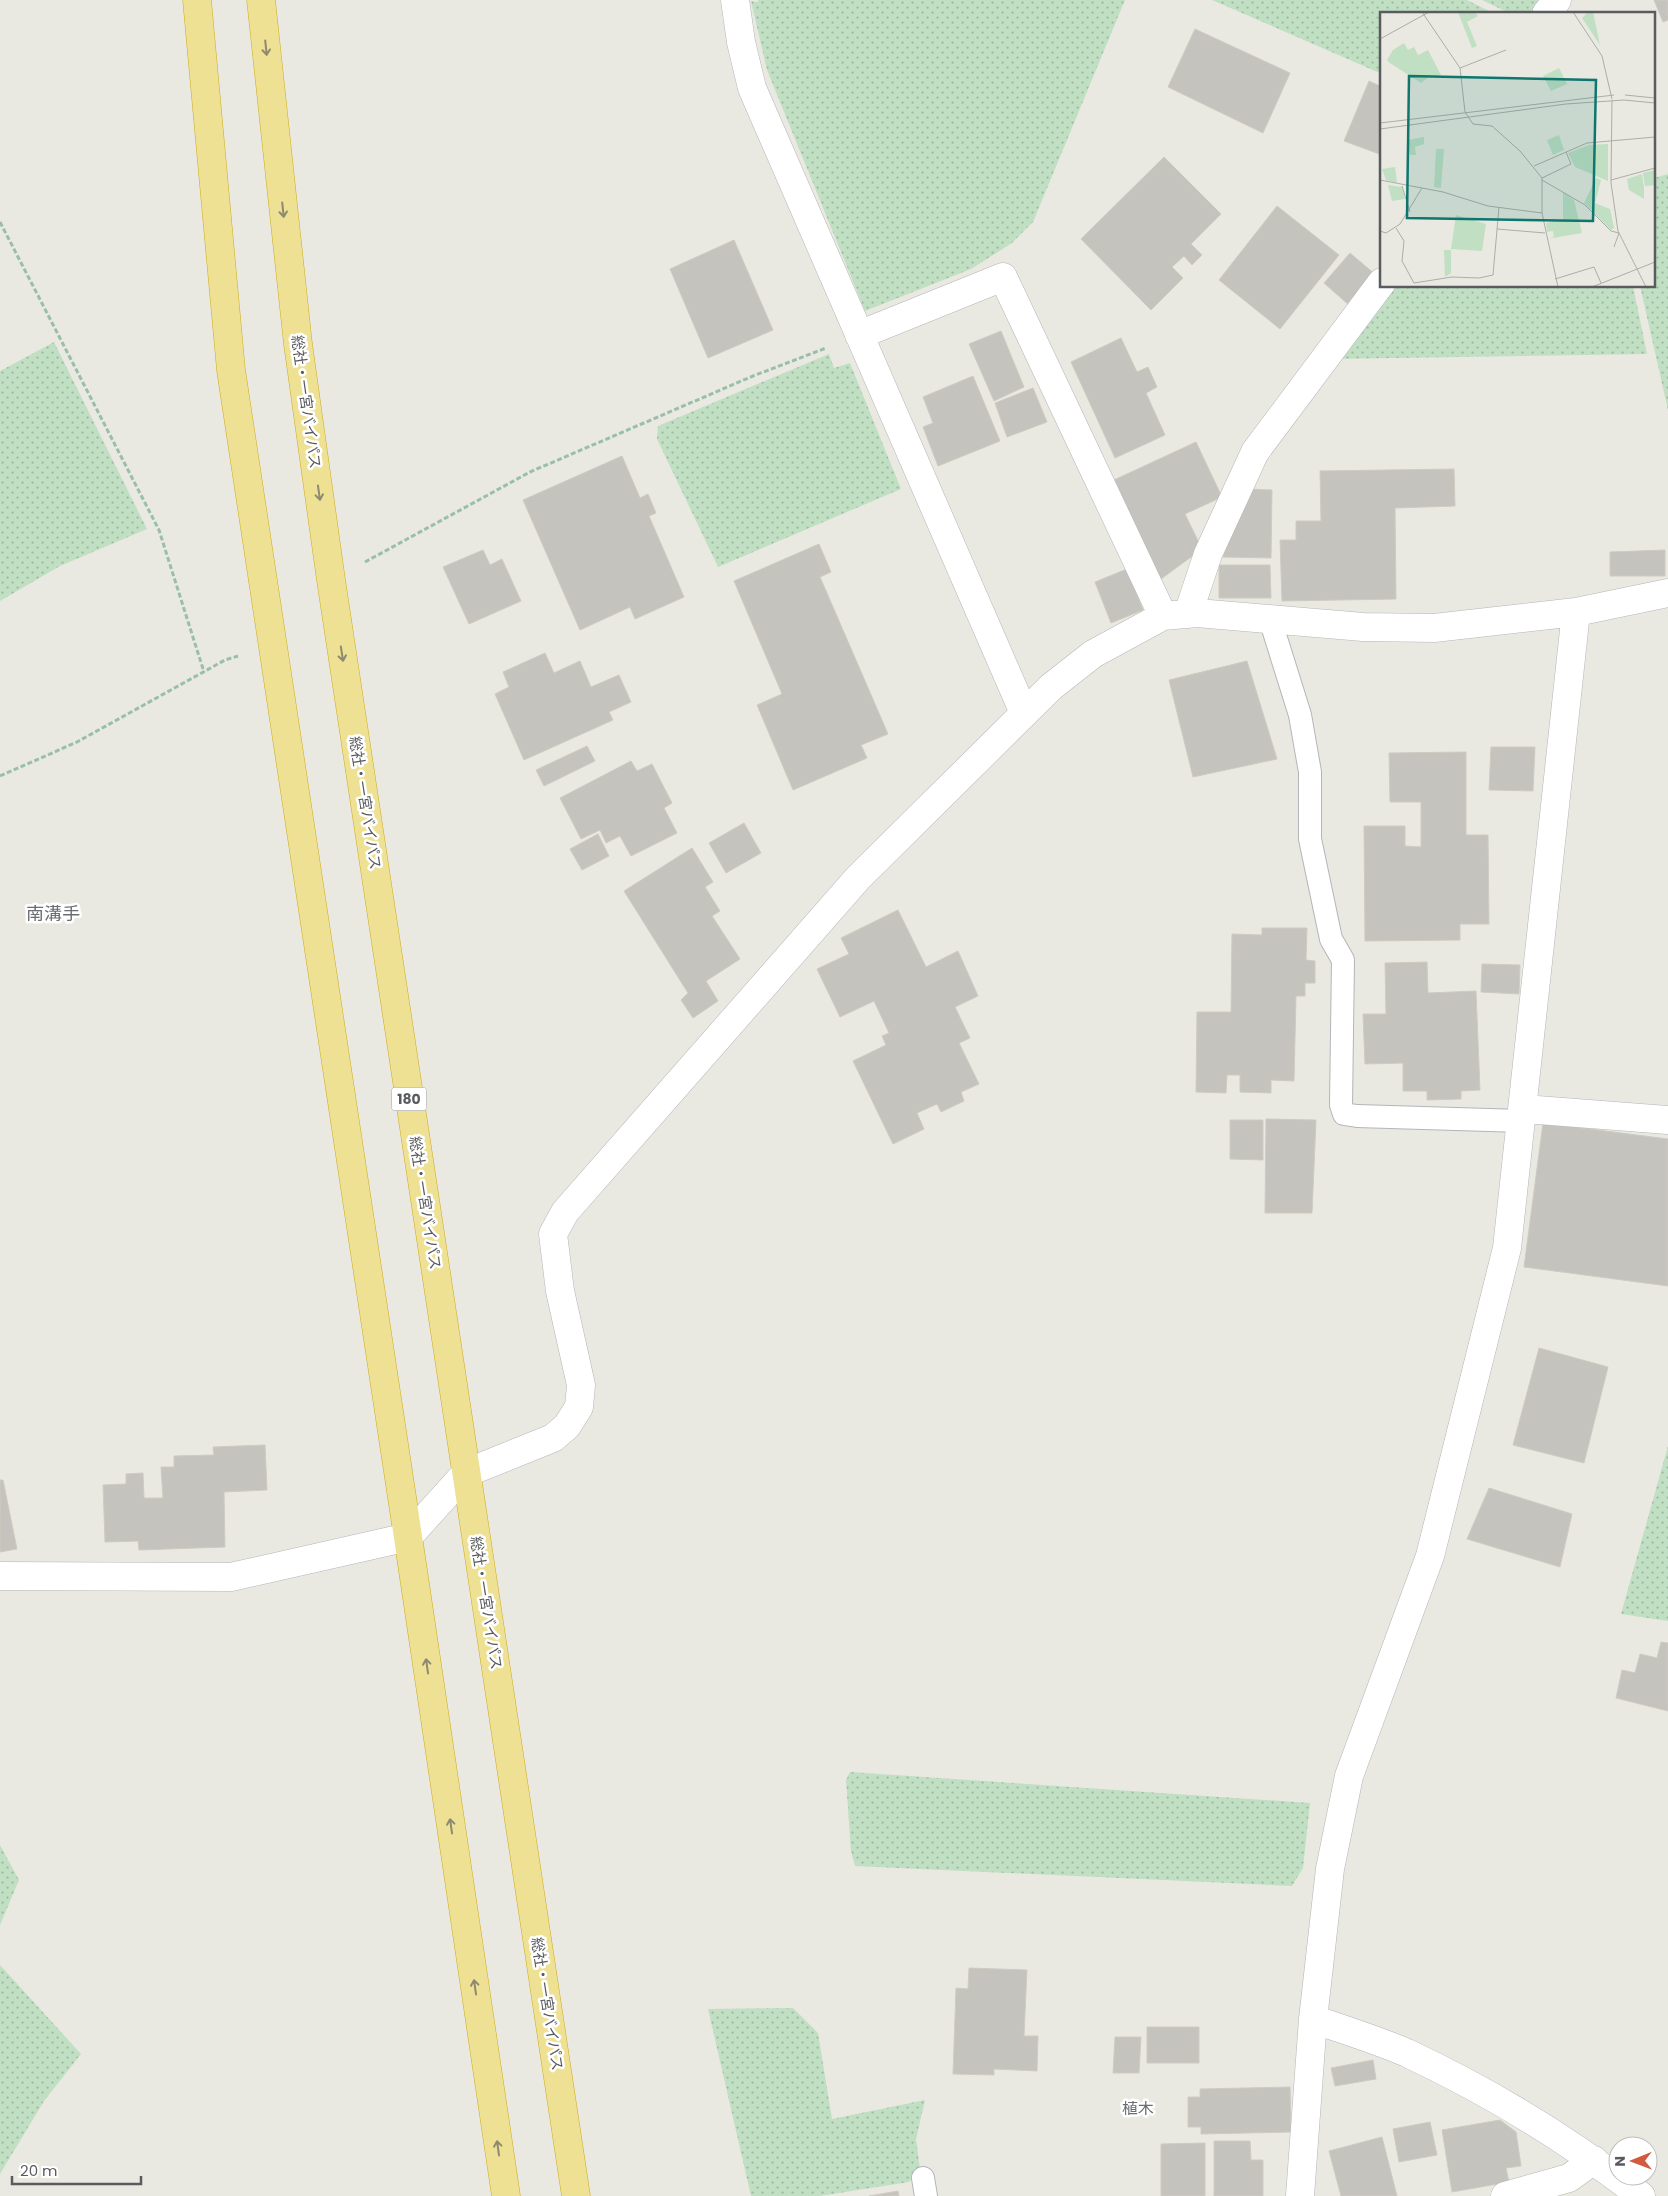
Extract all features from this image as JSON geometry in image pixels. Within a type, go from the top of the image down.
[{"type":"highway","points":[[196,0],[231,370],[506,2196]]},
{"type":"highway","name":"総社・一宮バイパス","points":[[261,0],[298,344],[331,580],[576,2196]]},
{"type":"street","points":[[735,0],[741,42],[752,88],[1024,713]]},
{"type":"street","points":[[1548,12],[1557,0]]},
{"type":"street","points":[[859,336],[1003,277],[1176,615]]},
{"type":"street","points":[[1176,615],[1208,554],[1254,452],[1380,285]]},
{"type":"street","points":[[0,1576],[231,1577],[408,1536],[466,1473],[553,1438],[567,1426],[580,1407],[580,1385],[560,1292],[553,1234],[565,1212],[858,878],[1050,687],[1093,654],[1176,615],[1197,613],[1363,627],[1434,628],[1576,612],[1668,593]]},
{"type":"street","points":[[1300,2196],[1314,2019],[1330,1869],[1349,1776],[1430,1556],[1507,1248],[1523,1115],[1576,612]]},
{"type":"street","points":[[1523,1115],[1668,1120]]},
{"type":"street","points":[[1314,2019],[1405,2053],[1491,2096],[1594,2160],[1641,2196]]},
{"type":"street","points":[[1505,2196],[1569,2178],[1594,2160]]},
{"type":"lane","points":[[1270,619],[1300,716],[1310,772],[1310,839],[1331,939],[1343,960],[1340,1105],[1344,1114],[1356,1116],[1523,1115]]},
{"type":"path","points":[[0,222],[159,530],[204,672]]},
{"type":"path","points":[[331,580],[530,472],[753,376],[859,336]]},
{"type":"path","points":[[0,776],[77,742],[225,660],[272,646]]},
{"type":"green space","points":[[758,0],[1125,0],[1033,222],[1012,243],[971,269],[865,311],[767,70],[751,1],[758,2]]},
{"type":"green space","points":[[1212,0],[1467,0],[1491,12],[1380,12],[1380,73]]},
{"type":"green space","points":[[1482,0],[1541,0],[1532,12],[1507,12]]},
{"type":"green space","points":[[1668,174],[1668,410],[1640,288],[1656,288],[1656,177]]},
{"type":"green space","points":[[1385,288],[1633,288],[1647,354],[1328,359]]},
{"type":"green space","points":[[54,342],[147,529],[60,566],[0,601],[0,371]]},
{"type":"green space","points":[[829,354],[834,368],[850,363],[901,489],[718,567],[657,439],[658,426]]},
{"type":"green space","points":[[1668,1446],[1668,1621],[1621,1614]]},
{"type":"green space","points":[[850,1772],[1310,1803],[1303,1868],[1292,1886],[855,1866],[851,1851],[846,1780]]},
{"type":"green space","points":[[0,1845],[19,1880],[0,1925]]},
{"type":"green space","points":[[0,1965],[81,2054],[44,2101],[0,2174]]},
{"type":"green space","points":[[793,2008],[818,2033],[832,2119],[925,2100],[916,2139],[920,2169],[909,2182],[820,2196],[751,2196],[708,2009]]},
{"type":"building","points":[[1654,0],[1668,0],[1668,20],[1663,22]]},
{"type":"building","points":[[1195,29],[1290,73],[1263,133],[1168,87]]},
{"type":"building","points":[[1369,81],[1380,86],[1380,154],[1344,141]]},
{"type":"building","points":[[1164,157],[1221,214],[1191,244],[1202,255],[1192,265],[1184,256],[1172,267],[1183,278],[1151,310],[1081,239]]},
{"type":"building","points":[[1277,206],[1339,255],[1280,329],[1219,280]]},
{"type":"building","points":[[734,240],[773,330],[708,358],[670,269]]},
{"type":"building","points":[[1350,253],[1376,275],[1350,306],[1324,283]]},
{"type":"building","points":[[1001,331],[1024,387],[994,401],[969,344]]},
{"type":"building","points":[[1121,338],[1137,372],[1148,367],[1157,387],[1146,393],[1165,435],[1115,458],[1071,362]]},
{"type":"building","points":[[973,376],[1000,441],[938,466],[923,427],[933,423],[923,397]]},
{"type":"building","points":[[1033,388],[1047,422],[1007,437],[995,403]]},
{"type":"building","points":[[1196,442],[1222,497],[1185,514],[1202,549],[1161,579],[1114,480]]},
{"type":"building","points":[[622,456],[640,498],[648,494],[656,513],[649,516],[684,597],[635,619],[630,607],[580,630],[523,500]]},
{"type":"building","points":[[1454,469],[1455,506],[1395,508],[1396,599],[1282,601],[1280,540],[1296,540],[1296,521],[1321,521],[1320,471]]},
{"type":"building","points":[[1249,489],[1272,490],[1271,558],[1223,557]]},
{"type":"building","points":[[819,544],[831,572],[820,577],[888,734],[861,745],[867,758],[793,790],[757,705],[782,694],[734,581]]},
{"type":"building","points":[[483,550],[490,565],[502,559],[521,601],[469,624],[443,567]]},
{"type":"building","points":[[1665,550],[1665,576],[1610,576],[1610,552]]},
{"type":"building","points":[[1219,565],[1270,565],[1271,598],[1219,598]]},
{"type":"building","points":[[1127,569],[1143,610],[1111,623],[1095,582]]},
{"type":"building","points":[[545,653],[554,673],[580,661],[591,687],[619,675],[631,702],[609,712],[613,720],[524,760],[495,694],[509,687],[503,672]]},
{"type":"building","points":[[1247,661],[1277,759],[1193,777],[1169,680]]},
{"type":"building","points":[[587,746],[595,761],[544,786],[536,770]]},
{"type":"building","points":[[1491,747],[1535,747],[1533,791],[1489,790]]},
{"type":"building","points":[[1466,752],[1466,835],[1488,835],[1489,924],[1460,924],[1460,940],[1365,941],[1364,826],[1405,826],[1405,846],[1421,847],[1421,802],[1390,802],[1389,753]]},
{"type":"building","points":[[631,761],[637,771],[652,764],[672,803],[664,808],[677,833],[631,856],[620,836],[606,843],[600,830],[581,839],[560,798]]},
{"type":"building","points":[[744,823],[761,853],[726,873],[709,843]]},
{"type":"building","points":[[598,834],[609,856],[582,870],[570,849]]},
{"type":"building","points":[[692,848],[713,882],[705,887],[720,911],[712,916],[740,959],[706,981],[718,1001],[693,1018],[681,1000],[688,993],[624,891]]},
{"type":"building","points":[[898,910],[926,967],[958,951],[978,996],[955,1007],[970,1038],[959,1043],[979,1084],[961,1092],[964,1101],[941,1112],[937,1104],[917,1113],[924,1129],[893,1144],[853,1061],[886,1045],[882,1036],[889,1033],[874,1001],[840,1017],[817,969],[849,954],[841,938]]},
{"type":"building","points":[[1262,928],[1307,928],[1306,960],[1315,961],[1315,983],[1305,983],[1305,996],[1296,996],[1294,1081],[1271,1080],[1271,1093],[1240,1092],[1240,1075],[1227,1075],[1226,1093],[1196,1092],[1197,1012],[1231,1012],[1232,934],[1262,935]]},
{"type":"building","points":[[1427,962],[1428,993],[1476,991],[1480,1090],[1461,1091],[1461,1099],[1427,1100],[1427,1091],[1403,1091],[1403,1063],[1365,1064],[1363,1014],[1386,1014],[1385,963]]},
{"type":"building","points":[[1482,964],[1520,965],[1519,994],[1481,992]]},
{"type":"building","points":[[1266,1119],[1316,1120],[1312,1213],[1265,1213]]},
{"type":"building","points":[[1230,1120],[1263,1120],[1263,1160],[1230,1159]]},
{"type":"building","points":[[1543,1123],[1668,1139],[1668,1286],[1524,1267]]},
{"type":"building","points":[[1539,1348],[1608,1367],[1584,1463],[1513,1445]]},
{"type":"building","points":[[265,1445],[267,1490],[224,1492],[225,1547],[139,1550],[138,1541],[105,1542],[103,1485],[126,1484],[126,1474],[143,1473],[144,1498],[163,1498],[161,1467],[174,1467],[174,1456],[214,1455],[213,1447]]},
{"type":"building","points":[[0,1480],[3,1480],[17,1549],[0,1552]]},
{"type":"building","points":[[1489,1488],[1572,1514],[1560,1567],[1467,1539]]},
{"type":"building","points":[[1661,1642],[1668,1643],[1668,1711],[1616,1698],[1622,1670],[1635,1673],[1640,1654],[1657,1658]]},
{"type":"building","points":[[969,1968],[1027,1970],[1024,2036],[1038,2036],[1037,2071],[994,2069],[994,2075],[953,2074],[956,1988],[968,1989]]},
{"type":"building","points":[[1147,2027],[1199,2027],[1199,2063],[1147,2063]]},
{"type":"building","points":[[1115,2037],[1141,2037],[1139,2073],[1113,2073]]},
{"type":"building","points":[[1373,2060],[1376,2079],[1335,2086],[1331,2068]]},
{"type":"building","points":[[1290,2087],[1291,2132],[1201,2134],[1201,2127],[1188,2127],[1188,2097],[1200,2097],[1200,2089]]},
{"type":"building","points":[[1500,2120],[1516,2132],[1521,2166],[1506,2168],[1509,2182],[1452,2192],[1442,2130]]},
{"type":"building","points":[[1430,2122],[1437,2155],[1399,2162],[1393,2129]]},
{"type":"building","points":[[1382,2137],[1397,2196],[1341,2196],[1329,2151]]},
{"type":"building","points":[[1214,2141],[1250,2141],[1251,2160],[1263,2160],[1263,2196],[1214,2196]]},
{"type":"building","points":[[1205,2143],[1205,2196],[1161,2196],[1161,2144]]},
{"type":"building","points":[[898,2191],[899,2196],[869,2196]]},
{"type":"district","name":"南溝手","points":[[53,914]]},
{"type":"district","name":"植木","points":[[1138,2108]]}]
